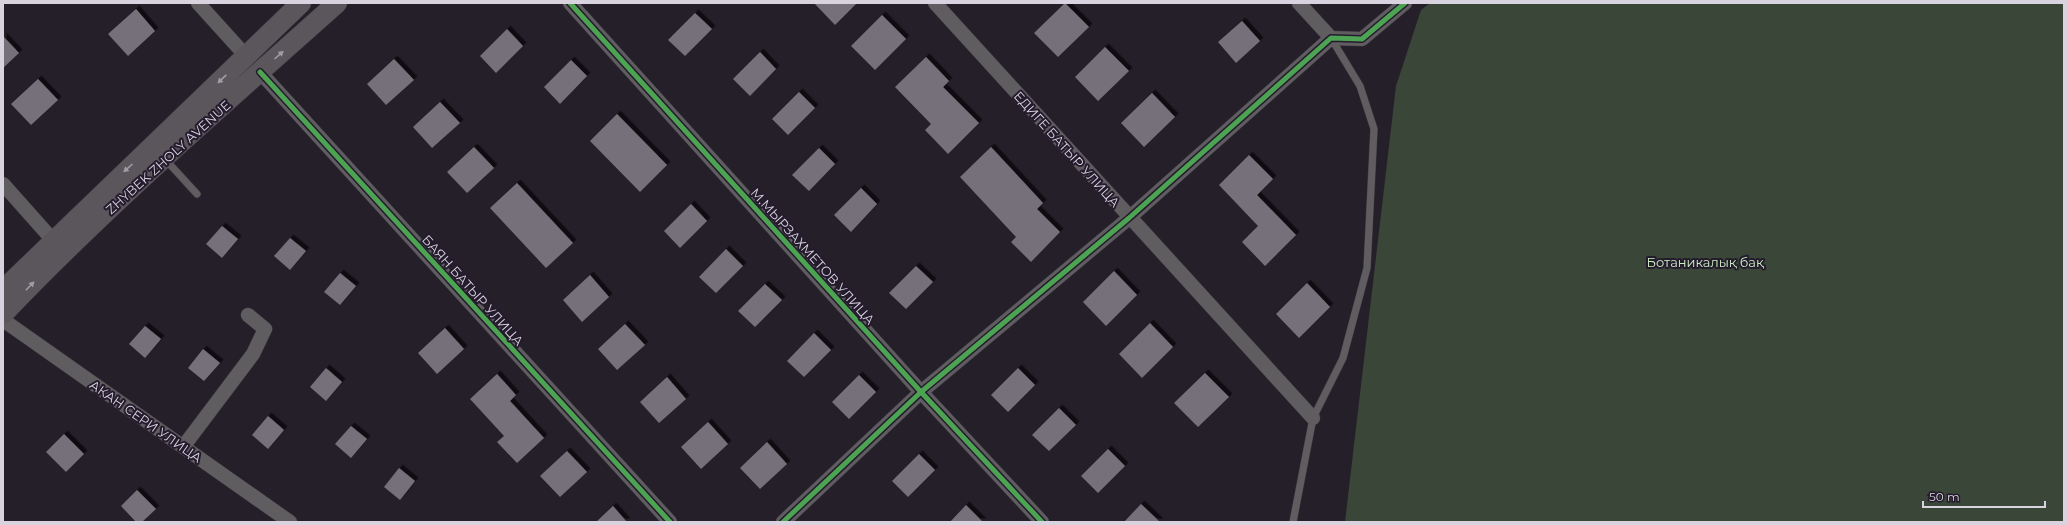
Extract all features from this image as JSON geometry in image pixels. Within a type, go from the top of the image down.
[{"type":"street","points":[[198,3],[246,56]]},
{"type":"street","name":"ZHYBEK ZHOLY AVENUE","points":[[3,314],[59,246],[246,56],[301,3]]},
{"type":"street","name":"ZHYBEK ZHOLY AVENUE","points":[[3,290],[59,246],[164,158],[337,3]]},
{"type":"street","name":"М.МЫРЗАХМЕТОВ УЛИЦА","points":[[570,3],[921,392],[1042,522]]},
{"type":"street","name":"ЕДИГЕ БАТЫР УЛИЦА","points":[[935,3],[1129,218],[1313,418]]},
{"type":"street","points":[[1299,3],[1331,38]]},
{"type":"street","points":[[783,522],[921,392],[1129,218],[1331,38],[1362,39],[1405,3]]},
{"type":"street","name":"БАЯН БАТЫР УЛИЦА","points":[[260,72],[670,522]]},
{"type":"street","points":[[3,184],[59,246]]},
{"type":"street","points":[[183,447],[253,354],[265,329],[248,315]]},
{"type":"street","name":"АКАН СЕРИ УЛИЦА","points":[[3,320],[290,522]]},
{"type":"lane","points":[[1293,522],[1313,418],[1343,358],[1367,268],[1374,129],[1360,86],[1331,38]]},
{"type":"lane","points":[[164,158],[197,194]]},
{"type":"green space","name":"Ботаникалық бақ","points":[[1430,3],[2064,3],[2064,522],[1345,522],[1396,86],[1421,10]]},
{"type":"building","points":[[814,3],[857,3],[835,25]]},
{"type":"building","points":[[1065,3],[1089,27],[1058,57],[1034,33]]},
{"type":"building","points":[[136,9],[155,31],[128,56],[108,34]]},
{"type":"building","points":[[695,13],[712,29],[685,56],[668,40]]},
{"type":"building","points":[[882,15],[906,39],[875,70],[851,46]]},
{"type":"building","points":[[1242,21],[1260,41],[1236,63],[1218,42]]},
{"type":"building","points":[[507,29],[523,46],[496,73],[480,56]]},
{"type":"building","points":[[3,36],[19,53],[3,68]]},
{"type":"building","points":[[1105,47],[1129,71],[1098,101],[1075,77]]},
{"type":"building","points":[[760,52],[776,69],[750,96],[733,79]]},
{"type":"building","points":[[926,57],[949,81],[943,87],[979,123],[948,154],[925,130],[931,124],[895,87]]},
{"type":"building","points":[[394,59],[414,80],[386,105],[367,84]]},
{"type":"building","points":[[571,60],[587,76],[560,104],[544,87]]},
{"type":"building","points":[[38,79],[58,100],[31,125],[11,104]]},
{"type":"building","points":[[799,92],[815,108],[788,135],[772,119]]},
{"type":"building","points":[[1152,93],[1175,117],[1144,147],[1121,123]]},
{"type":"building","points":[[440,102],[460,123],[432,148],[413,127]]},
{"type":"building","points":[[617,114],[667,165],[640,192],[590,141]]},
{"type":"building","points":[[474,147],[494,168],[467,193],[447,172]]},
{"type":"building","points":[[991,147],[1043,203],[1037,209],[1060,232],[1031,262],[1011,242],[1016,237],[960,177]]},
{"type":"building","points":[[819,148],[835,164],[809,191],[792,175]]},
{"type":"building","points":[[1249,155],[1273,179],[1257,195],[1296,235],[1265,266],[1242,242],[1258,226],[1219,185]]},
{"type":"building","points":[[517,183],[573,243],[546,268],[490,208]]},
{"type":"building","points":[[861,188],[877,204],[851,232],[834,215]]},
{"type":"building","points":[[691,204],[707,221],[680,248],[664,231]]},
{"type":"building","points":[[222,226],[238,239],[222,258],[206,244]]},
{"type":"building","points":[[290,238],[306,251],[290,270],[274,256]]},
{"type":"building","points":[[726,249],[743,266],[716,293],[699,277]]},
{"type":"building","points":[[916,266],[933,282],[906,309],[889,293]]},
{"type":"building","points":[[1114,271],[1137,295],[1106,326],[1083,302]]},
{"type":"building","points":[[340,273],[356,286],[340,305],[324,292]]},
{"type":"building","points":[[590,275],[609,297],[582,322],[563,300]]},
{"type":"building","points":[[1307,283],[1330,307],[1299,338],[1276,314]]},
{"type":"building","points":[[765,284],[782,300],[755,327],[738,311]]},
{"type":"building","points":[[1150,323],[1173,347],[1142,378],[1119,354]]},
{"type":"building","points":[[625,324],[645,345],[617,370],[598,349]]},
{"type":"building","points":[[145,326],[161,339],[145,358],[129,344]]},
{"type":"building","points":[[445,328],[464,349],[437,374],[418,353]]},
{"type":"building","points":[[814,333],[831,350],[804,377],[787,361]]},
{"type":"building","points":[[203,349],[220,363],[204,381],[188,368]]},
{"type":"building","points":[[326,368],[342,382],[326,401],[310,387]]},
{"type":"building","points":[[1018,368],[1035,385],[1008,412],[991,395]]},
{"type":"building","points":[[1205,373],[1229,397],[1198,427],[1174,403]]},
{"type":"building","points":[[497,374],[516,395],[510,401],[544,438],[517,463],[497,442],[504,436],[470,399]]},
{"type":"building","points":[[859,375],[876,392],[849,419],[832,402]]},
{"type":"building","points":[[667,377],[686,399],[659,423],[640,402]]},
{"type":"building","points":[[1059,408],[1076,425],[1049,451],[1032,435]]},
{"type":"building","points":[[268,416],[284,430],[268,449],[252,435]]},
{"type":"building","points":[[708,422],[728,444],[701,469],[681,447]]},
{"type":"building","points":[[351,426],[367,439],[351,458],[335,444]]},
{"type":"building","points":[[64,434],[84,454],[66,472],[46,452]]},
{"type":"building","points":[[767,442],[787,464],[760,489],[740,468]]},
{"type":"building","points":[[1108,449],[1125,466],[1098,493],[1081,476]]},
{"type":"building","points":[[567,451],[587,472],[560,497],[540,476]]},
{"type":"building","points":[[919,454],[935,470],[908,497],[892,481]]},
{"type":"building","points":[[399,468],[415,481],[400,500],[384,487]]},
{"type":"building","points":[[137,490],[156,509],[142,522],[136,522],[121,506]]},
{"type":"building","points":[[1141,504],[1160,522],[1124,522]]},
{"type":"building","points":[[966,505],[983,522],[950,522]]},
{"type":"building","points":[[613,506],[627,522],[596,522]]},
{"type":"cycle path","points":[[570,3],[921,392],[1042,522]]},
{"type":"cycle path","points":[[783,522],[921,392],[1129,218],[1331,38],[1362,39],[1405,3]]},
{"type":"cycle path","points":[[260,72],[670,522]]}]
